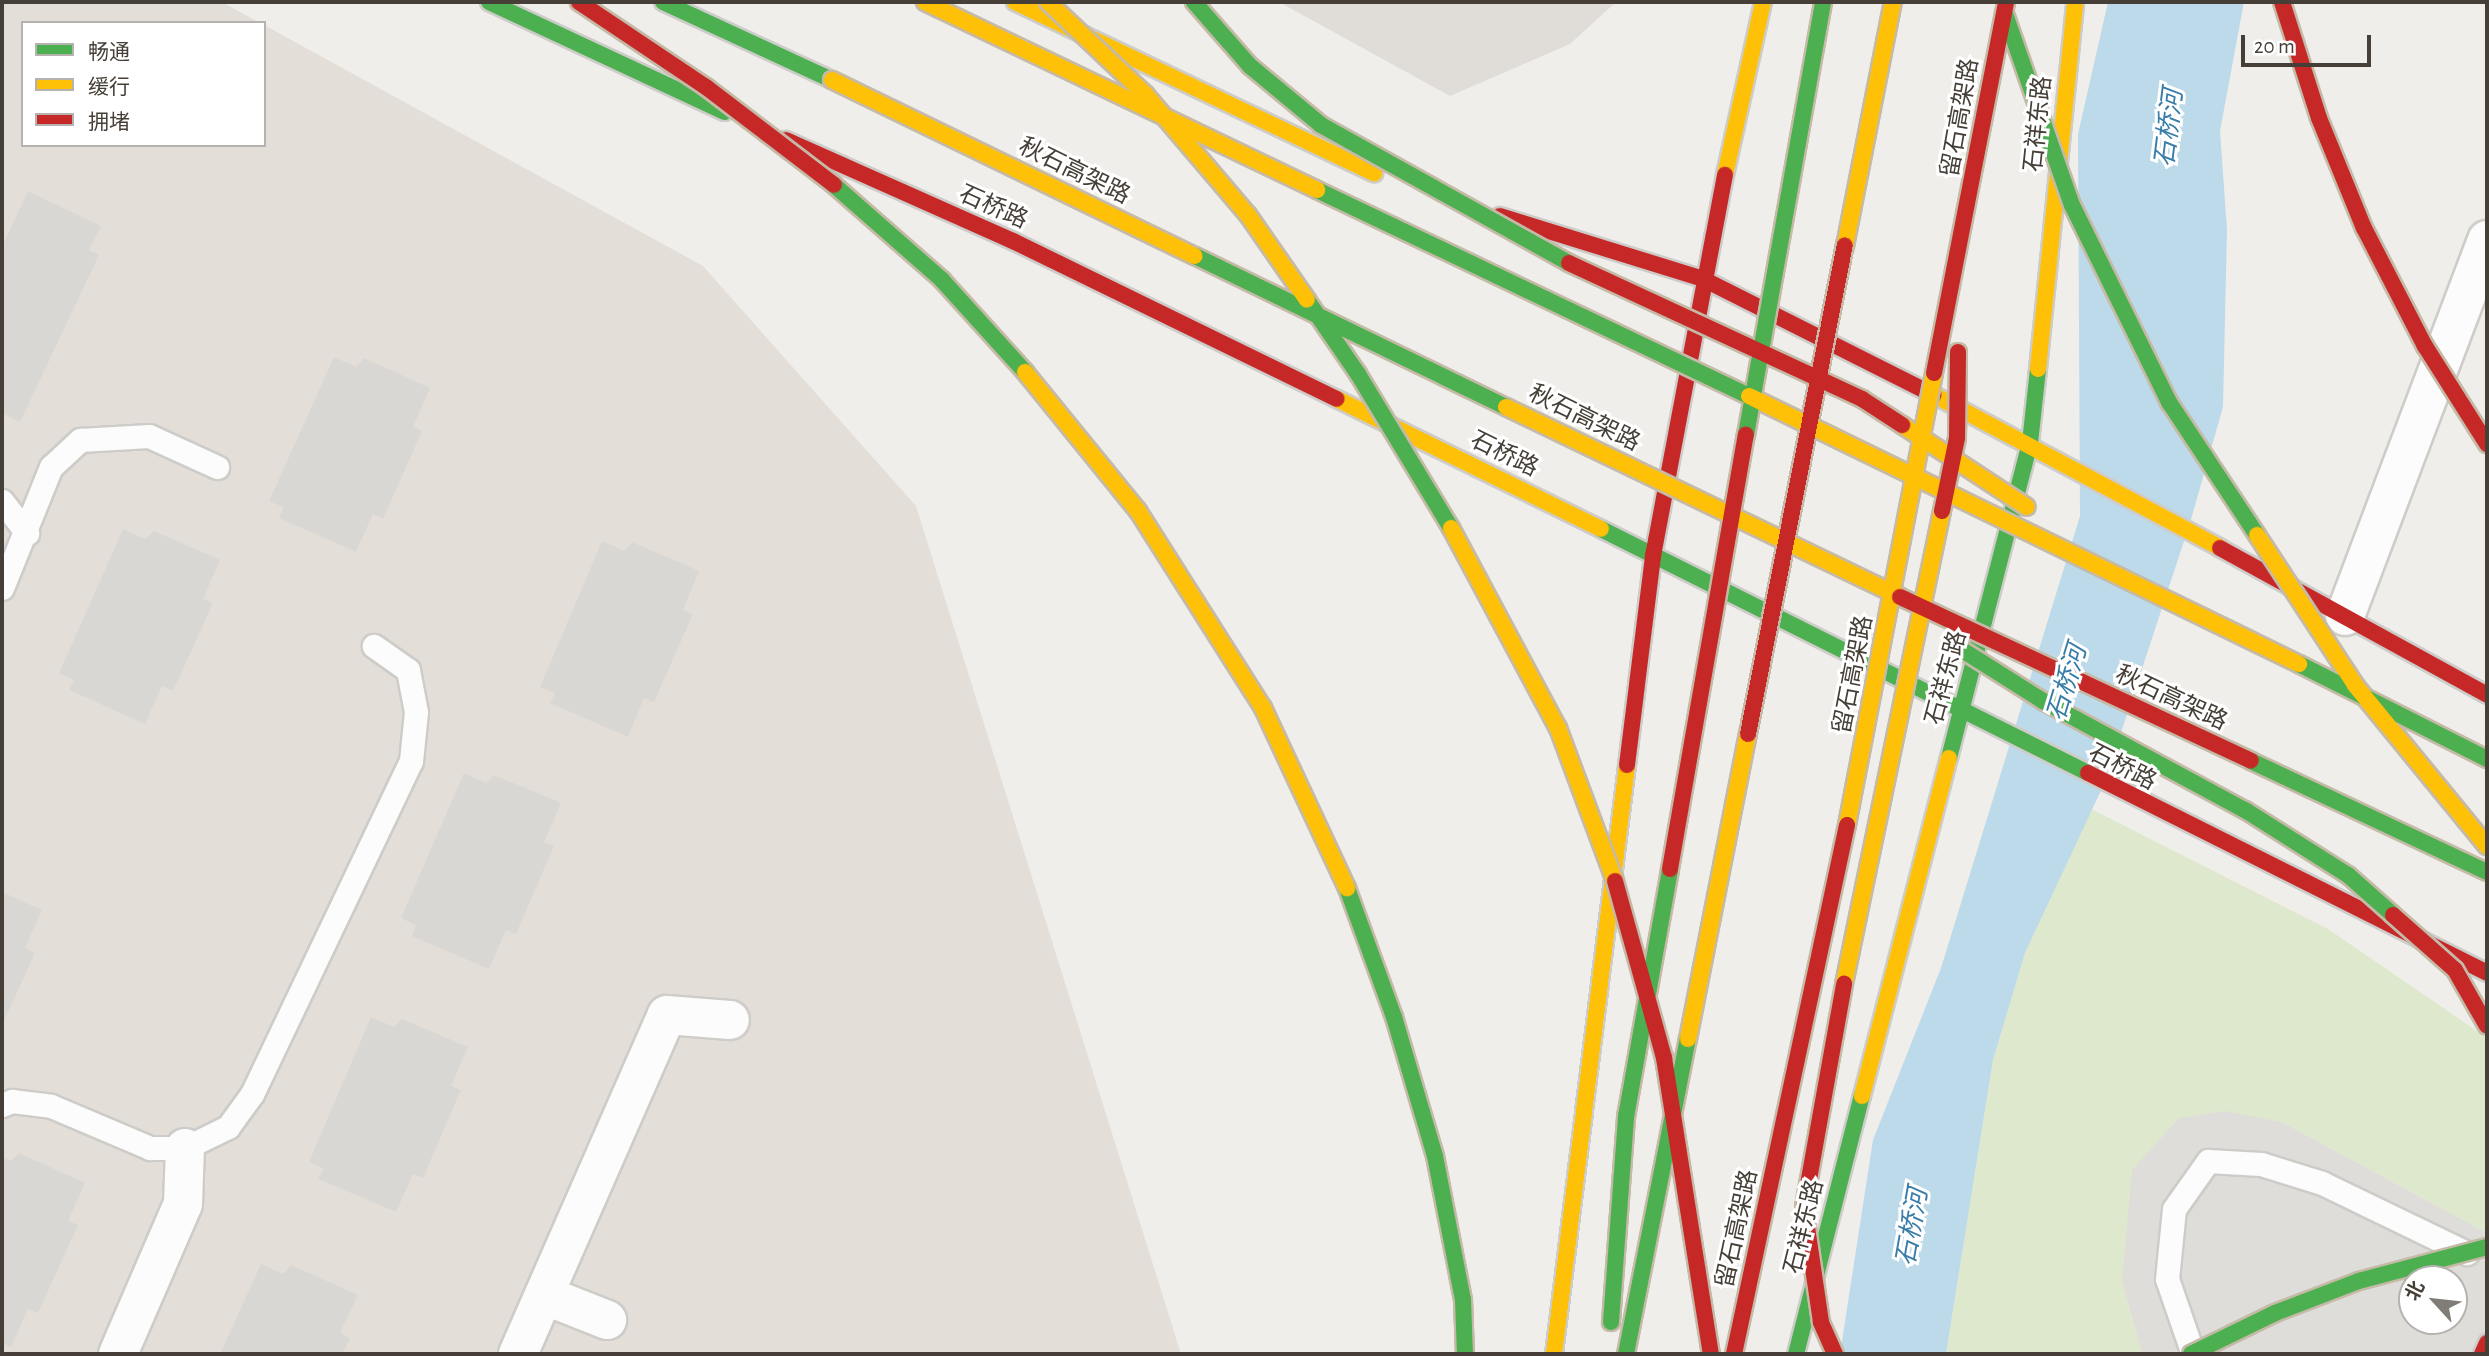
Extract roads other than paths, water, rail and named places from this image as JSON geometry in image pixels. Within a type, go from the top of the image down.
[{"type":"main road","name":"石桥路","points":[[489,2],[583,48],[1013,241],[1653,556],[1962,714],[2487,973]]},
{"type":"main road","points":[[579,2],[706,87],[848,195],[942,280],[1042,391],[1138,510],[1263,708],[1345,882],[1394,1017],[1435,1156],[1463,1300],[1465,1354]]},
{"type":"main road","name":"秋石高架路","points":[[663,2],[1828,563],[2487,872]]},
{"type":"main road","points":[[925,2],[2151,589],[2487,759]]},
{"type":"main road","points":[[1015,2],[1398,184],[1703,279],[2031,443],[2487,695]]},
{"type":"main road","points":[[1048,2],[1144,94],[1248,215],[1358,374],[1429,488],[1558,728],[1621,896],[1664,1058],[1712,1354]]},
{"type":"main road","points":[[1194,2],[1250,66],[1321,125],[1557,258],[1862,399],[2151,589]]},
{"type":"main road","points":[[1554,1354],[1653,556],[1703,279],[1763,2]]},
{"type":"main road","points":[[1609,1354],[1626,1116],[1823,2]]},
{"type":"main road","points":[[1626,1354],[1893,2]]},
{"type":"main road","points":[[2004,2],[2072,205],[2169,402],[2356,685],[2487,846]]},
{"type":"main road","name":"留石高架路","points":[[1734,1354],[1845,836],[1958,258],[2004,2]]},
{"type":"main road","name":"石祥东路","points":[[1796,1354],[1927,834],[1962,714],[2031,443],[2075,2]]},
{"type":"main road","points":[[2281,2],[2319,118],[2364,228],[2425,346],[2487,444]]},
{"type":"main road","points":[[1835,1354],[1821,1322],[1804,1207],[1816,1116],[1957,438],[1958,258]]},
{"type":"main road","points":[[1828,563],[2043,701],[2245,810],[2348,875],[2455,970],[2487,1026]]},
{"type":"main road","points":[[2192,1354],[2275,1313],[2359,1281],[2487,1247]]},
{"type":"main road","points":[[2482,1354],[2487,1343]]},
{"type":"street","points":[[2345,616],[2487,240]]},
{"type":"street","points":[[518,1354],[667,1015],[730,1020]]},
{"type":"street","points":[[118,1354],[183,1204],[185,1148]]},
{"type":"street","points":[[544,1295],[607,1320]]},
{"type":"lane","points":[[2,588],[27,533],[51,467],[80,440],[149,436],[217,467]]},
{"type":"lane","points":[[2,501],[27,533]]},
{"type":"lane","points":[[2,1105],[12,1101],[51,1106],[122,1139],[150,1148],[185,1148],[228,1127],[252,1094],[411,761],[416,712],[408,670],[374,646]]},
{"type":"lane","points":[[2192,1354],[2166,1279],[2174,1209],[2208,1161],[2261,1164],[2322,1183],[2487,1263]]},
{"type":"water","name":"石桥河","points":[[2108,2],[2244,2],[2220,131],[2227,230],[2223,407],[2190,523],[2104,784],[2025,953],[1993,1060],[1946,1354],[1840,1354],[1873,1140],[1941,968],[2080,516],[2078,134]]}]
